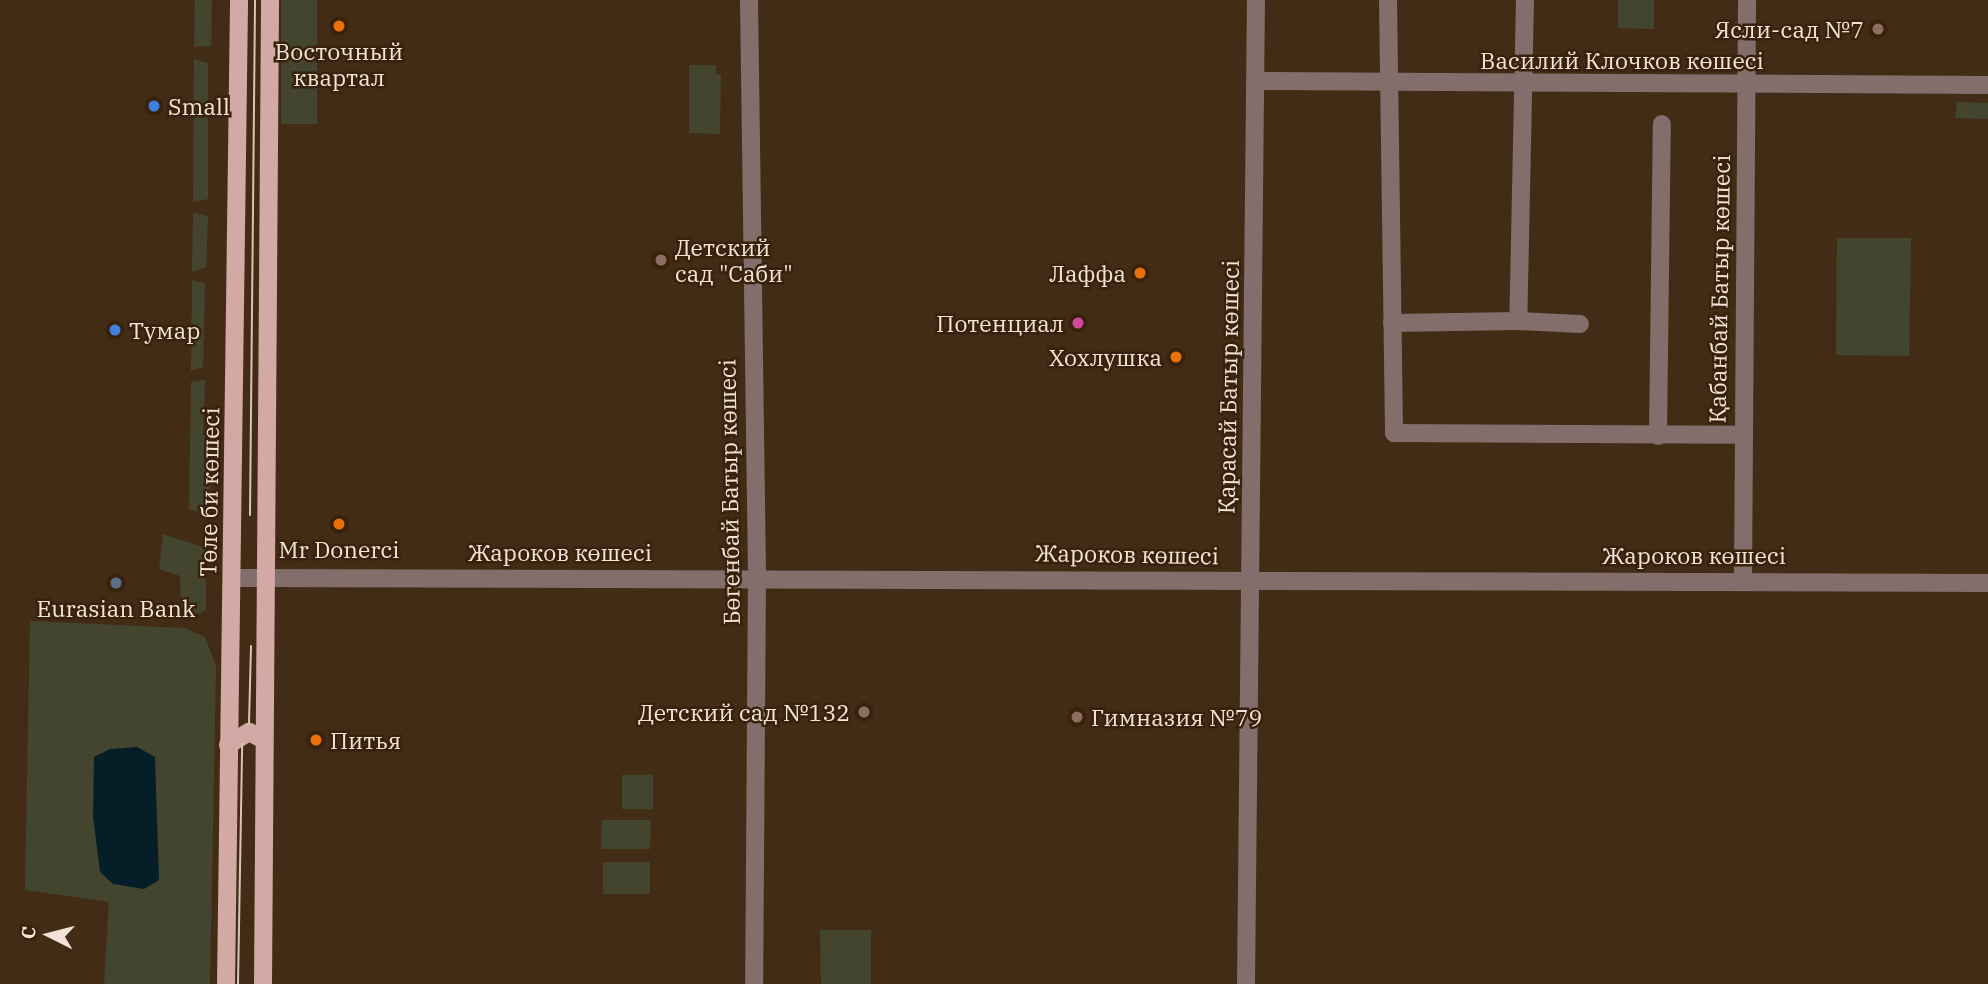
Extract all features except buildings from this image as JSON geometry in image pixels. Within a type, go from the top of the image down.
[{"type":"main road","name":"Төле би көшесі","points":[[226,984],[239,0]]},
{"type":"main road","points":[[263,984],[270,0]]},
{"type":"main road","points":[[228,745],[249,732],[264,740]]},
{"type":"street","name":"Бөгенбай Батыр көшесі","points":[[749,0],[757,576],[754,984]]},
{"type":"street","name":"Қарасай Батыр көшесі","points":[[1246,984],[1256,0]]},
{"type":"street","points":[[1388,0],[1394,433],[1742,435]]},
{"type":"street","points":[[1518,321],[1525,0]]},
{"type":"street","name":"Қабанбай Батыр көшесі","points":[[1743,579],[1747,0]]},
{"type":"street","name":"Василий Клочков көшесі","points":[[1255,81],[1388,84],[1988,85]]},
{"type":"street","points":[[1658,436],[1661,124]]},
{"type":"street","points":[[1392,323],[1518,321],[1580,324]]},
{"type":"street","name":"Жароков көшесі","points":[[233,578],[757,576],[1250,580],[1743,579],[1988,583]]},
{"type":"green space","points":[[195,0],[212,0],[211,46],[194,47]]},
{"type":"green space","points":[[281,0],[317,0],[317,124],[281,124]]},
{"type":"green space","points":[[1618,0],[1654,0],[1654,29],[1618,28]]},
{"type":"green space","points":[[194,59],[208,63],[208,199],[193,202]]},
{"type":"green space","points":[[689,65],[716,65],[716,74],[721,75],[720,134],[689,133]]},
{"type":"green space","points":[[1957,102],[1988,103],[1988,119],[1955,118]]},
{"type":"green space","points":[[193,213],[208,216],[206,267],[192,272]]},
{"type":"green space","points":[[1837,238],[1911,238],[1909,356],[1836,355]]},
{"type":"green space","points":[[192,280],[205,283],[203,367],[191,371]]},
{"type":"green space","points":[[205,380],[203,434],[211,440],[210,515],[189,509],[191,382]]},
{"type":"green space","points":[[163,534],[206,548],[206,610],[196,615],[181,610],[180,576],[159,569]]},
{"type":"green space","points":[[30,621],[185,628],[205,637],[216,666],[210,984],[104,984],[109,902],[25,890]]},
{"type":"green space","points":[[622,775],[653,775],[653,809],[622,809]]},
{"type":"green space","points":[[602,820],[651,820],[650,849],[601,849]]},
{"type":"green space","points":[[603,862],[650,862],[650,894],[603,894]]},
{"type":"green space","points":[[820,930],[871,930],[871,984],[821,984]]},
{"type":"water","points":[[137,747],[155,757],[159,880],[144,889],[113,884],[100,872],[93,817],[94,757],[110,749]]},
{"type":"tram line","points":[[250,515],[255,0]]},
{"type":"tram line","points":[[249,723],[251,646]]},
{"type":"tram line","points":[[238,984],[242,744]]},
{"type":"place","name":"Восточный квартал","points":[[339,26]]},
{"type":"place","name":"Ясли-сад №7","points":[[1878,29]]},
{"type":"place","name":"Small","points":[[154,106]]},
{"type":"place","name":"Детский сад \"Саби\"","points":[[661,260]]},
{"type":"place","name":"Лаффа","points":[[1140,273]]},
{"type":"place","name":"Потенциал","points":[[1078,323]]},
{"type":"place","name":"Тумар","points":[[115,330]]},
{"type":"place","name":"Хохлушка","points":[[1176,357]]},
{"type":"place","name":"Mr Donerci","points":[[339,524]]},
{"type":"place","name":"Eurasian Bank","points":[[116,583]]},
{"type":"place","name":"Детский сад №132","points":[[864,712]]},
{"type":"place","name":"Гимназия №79","points":[[1077,717]]},
{"type":"place","name":"Питья","points":[[316,740]]}]
